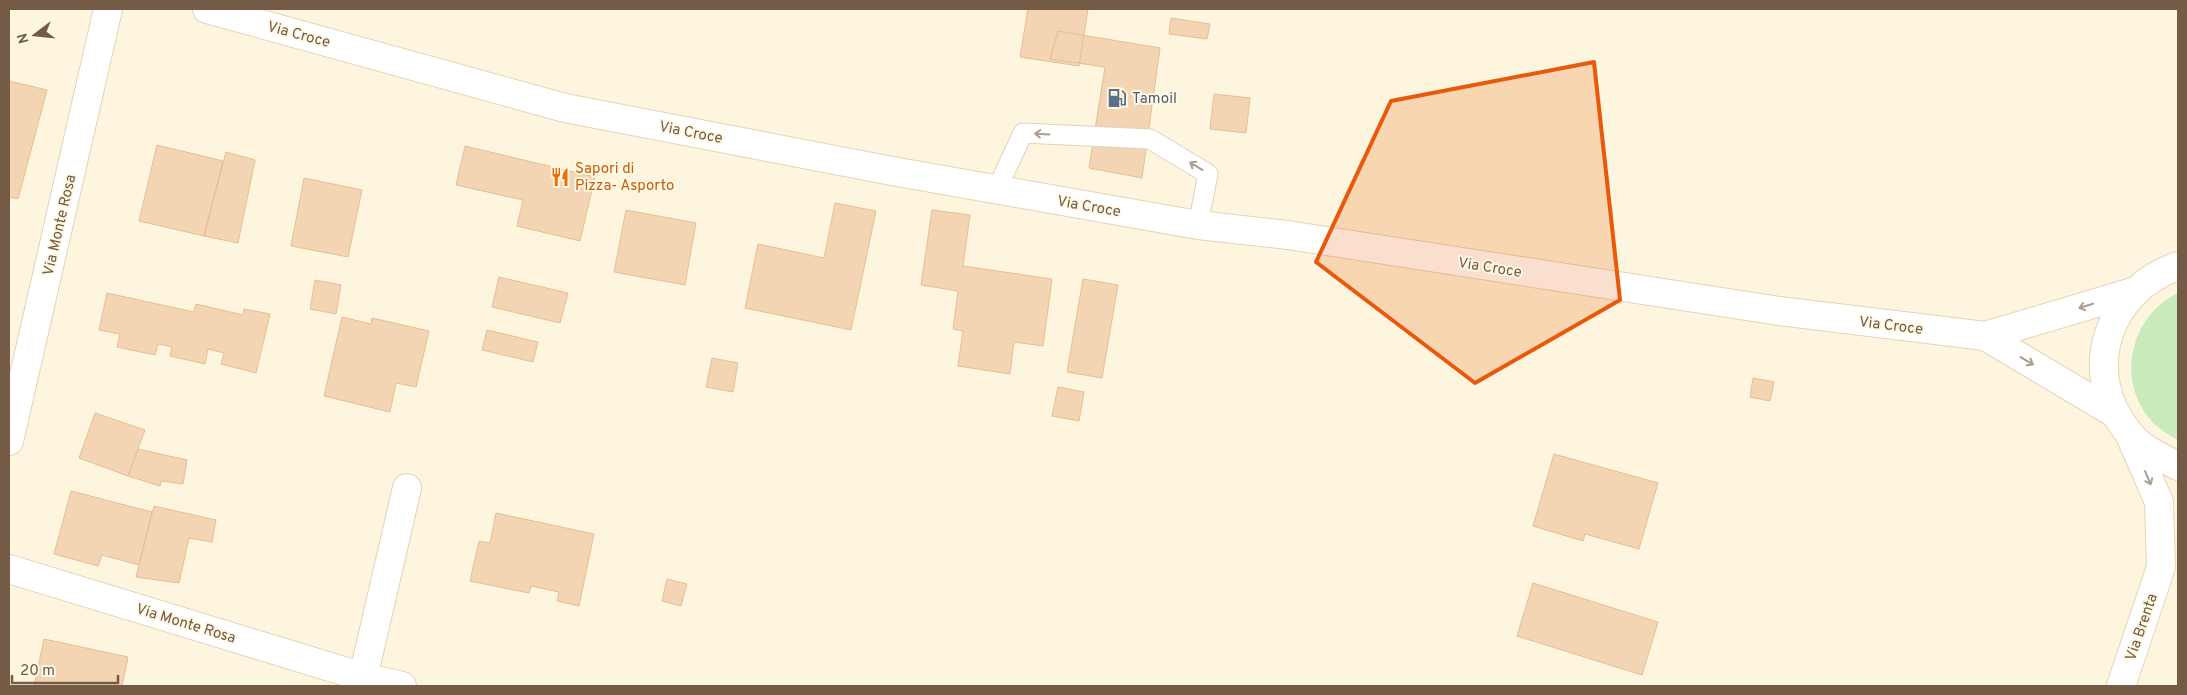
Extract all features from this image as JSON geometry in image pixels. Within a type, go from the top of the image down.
[{"type":"main road","name":"Via Monte Rosa","points":[[9,441],[108,9]]},
{"type":"main road","name":"Via Croce","points":[[207,9],[566,108],[996,191],[1198,225],[1288,235],[1779,311],[1985,336],[2133,292]]},
{"type":"main road","name":"Via Croce","points":[[2122,424],[2105,383],[2105,350],[2114,318],[2133,292],[2159,272],[2178,266]]},
{"type":"main road","name":"Via Croce","points":[[1985,336],[2122,424],[2152,453],[2178,466]]},
{"type":"main road","name":"Via Brenta","points":[[2121,686],[2170,558],[2158,502],[2122,424]]},
{"type":"main road","points":[[362,682],[407,488]]},
{"type":"main road","name":"Via Monte Rosa","points":[[9,569],[362,682],[402,686]]},
{"type":"lane","points":[[996,191],[1023,133],[1150,139],[1208,174],[1198,225]]},
{"type":"highlighted area","points":[[1594,62],[1620,300],[1475,383],[1316,262],[1391,101]]},
{"type":"green space","points":[[2178,293],[2178,440],[2162,430],[2148,417],[2138,401],[2131,366],[2134,348],[2140,331],[2149,316],[2162,303]]},
{"type":"building","points":[[1028,9],[1088,9],[1079,66],[1020,57]]},
{"type":"building","points":[[1171,18],[1210,24],[1207,39],[1169,34]]},
{"type":"building","points":[[1058,31],[1160,48],[1142,178],[1089,168],[1105,67],[1050,59]]},
{"type":"building","points":[[9,81],[47,90],[18,199],[9,197]]},
{"type":"building","points":[[1214,94],[1250,98],[1246,133],[1210,129]]},
{"type":"building","points":[[157,145],[223,161],[204,236],[139,221]]},
{"type":"building","points":[[465,146],[595,177],[580,241],[517,226],[523,200],[456,185]]},
{"type":"building","points":[[226,152],[255,160],[238,243],[204,236]]},
{"type":"building","points":[[304,178],[362,190],[348,257],[291,246]]},
{"type":"building","points":[[835,203],[876,211],[851,330],[745,308],[758,244],[824,258]]},
{"type":"building","points":[[626,210],[696,223],[685,285],[614,272]]},
{"type":"building","points":[[932,210],[970,215],[963,266],[1052,279],[1043,346],[1014,342],[1010,374],[958,366],[963,331],[953,329],[958,291],[921,285]]},
{"type":"building","points":[[499,277],[568,293],[560,323],[492,307]]},
{"type":"building","points":[[1083,279],[1118,285],[1102,378],[1067,372]]},
{"type":"building","points":[[315,280],[341,285],[336,314],[310,309]]},
{"type":"building","points":[[107,293],[194,312],[196,304],[243,315],[244,309],[270,314],[256,373],[221,364],[224,353],[208,349],[205,364],[170,356],[172,347],[158,344],[155,355],[117,347],[120,334],[99,330]]},
{"type":"building","points":[[342,317],[371,324],[372,318],[429,331],[416,387],[396,383],[390,412],[324,396]]},
{"type":"building","points":[[487,330],[538,342],[533,362],[482,350]]},
{"type":"building","points":[[712,358],[738,363],[733,392],[706,387]]},
{"type":"building","points":[[1753,378],[1774,382],[1770,401],[1750,397]]},
{"type":"building","points":[[1058,387],[1084,392],[1079,421],[1052,416]]},
{"type":"building","points":[[95,413],[145,430],[128,476],[79,458]]},
{"type":"building","points":[[138,449],[187,460],[183,484],[161,481],[160,486],[128,476]]},
{"type":"building","points":[[1554,454],[1658,483],[1639,549],[1585,534],[1583,541],[1533,526]]},
{"type":"building","points":[[71,491],[152,512],[139,565],[102,555],[98,566],[54,554]]},
{"type":"building","points":[[154,506],[216,520],[212,542],[189,538],[179,583],[136,577]]},
{"type":"building","points":[[496,513],[594,534],[579,606],[557,601],[559,592],[531,586],[529,593],[470,581],[479,541],[490,543]]},
{"type":"building","points":[[667,579],[687,584],[681,606],[662,601]]},
{"type":"building","points":[[1533,583],[1658,622],[1642,675],[1517,636]]},
{"type":"building","points":[[44,639],[128,657],[122,686],[34,686]]},
{"type":"place","name":"Tamoil","points":[[1117,98]]},
{"type":"place","name":"Sapori di Pizza- Asporto","points":[[560,177]]}]
